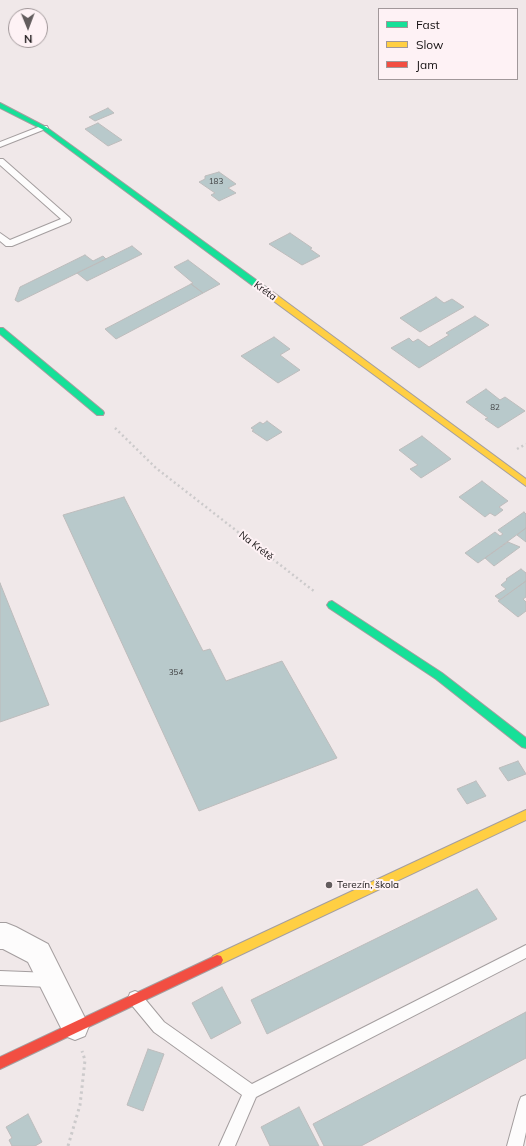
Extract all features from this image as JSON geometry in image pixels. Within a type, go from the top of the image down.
[{"type":"street","name":"Kréta","points":[[0,105],[44,128],[526,483]]},
{"type":"street","points":[[0,330],[100,413]]},
{"type":"street","points":[[332,605],[439,676],[526,744]]},
{"type":"street","points":[[0,1063],[75,1026],[526,815]]},
{"type":"street","points":[[0,936],[6,936],[38,953],[75,1026]]},
{"type":"lane","points":[[0,145],[44,128]]},
{"type":"lane","points":[[0,161],[67,220],[9,244],[0,236]]},
{"type":"lane","points":[[227,1146],[250,1092],[526,951]]},
{"type":"lane","points":[[0,978],[51,980]]},
{"type":"lane","points":[[135,998],[159,1027],[250,1092]]},
{"type":"lane","points":[[515,1146],[526,1102]]},
{"type":"path","name":"Na Krétě","points":[[100,413],[156,468],[332,605]]},
{"type":"path","points":[[68,1146],[80,1104],[85,1060],[75,1026]]},
{"type":"building","points":[[108,108],[114,113],[95,121],[89,117]]},
{"type":"building","points":[[98,123],[122,140],[108,146],[85,129]]},
{"type":"building","points":[[219,172],[236,184],[228,188],[236,193],[219,201],[211,195],[215,193],[199,182],[205,179],[205,176]]},
{"type":"building","points":[[290,233],[312,248],[310,249],[320,256],[302,265],[269,244]]},
{"type":"building","points":[[132,246],[142,254],[87,281],[77,273]]},
{"type":"building","points":[[85,255],[93,261],[103,256],[106,259],[18,302],[15,300],[20,287]]},
{"type":"building","points":[[188,260],[220,284],[203,293],[191,284],[193,283],[174,267]]},
{"type":"building","points":[[191,284],[203,293],[116,339],[105,329]]},
{"type":"building","points":[[436,297],[444,303],[452,299],[464,307],[420,332],[400,318]]},
{"type":"building","points":[[475,316],[489,325],[419,368],[391,348],[409,338],[413,342],[418,339],[429,347],[449,335],[446,333]]},
{"type":"building","points":[[274,337],[290,349],[280,355],[300,370],[278,383],[241,356]]},
{"type":"building","points":[[486,389],[500,400],[505,397],[525,411],[498,428],[485,419],[488,418],[466,402]]},
{"type":"building","points":[[267,421],[282,432],[267,441],[252,431],[254,430],[251,428],[260,422],[263,424]]},
{"type":"building","points":[[422,436],[451,459],[421,478],[410,469],[418,465],[399,450]]},
{"type":"building","points":[[482,481],[508,501],[499,507],[503,510],[495,516],[490,513],[485,517],[459,497]]},
{"type":"building","points":[[124,497],[203,651],[210,649],[226,681],[282,661],[337,758],[199,811],[63,515]]},
{"type":"building","points":[[524,512],[526,514],[526,528],[478,563],[465,553],[495,532],[500,536],[503,534],[498,530]]},
{"type":"building","points":[[526,528],[526,542],[517,535]]},
{"type":"building","points":[[508,542],[520,547],[494,566],[485,558]]},
{"type":"building","points":[[521,569],[526,573],[526,581],[500,600],[495,596],[506,589],[501,585],[507,580],[506,579]]},
{"type":"building","points":[[526,581],[526,597],[523,599],[526,602],[526,611],[518,617],[498,601]]},
{"type":"building","points":[[0,583],[49,705],[0,722]]},
{"type":"building","points":[[518,761],[526,774],[508,781],[499,768]]},
{"type":"building","points":[[476,781],[486,796],[467,804],[457,789]]},
{"type":"building","points":[[477,889],[497,919],[267,1034],[251,1000]]},
{"type":"building","points":[[222,987],[241,1023],[211,1039],[192,1003]]},
{"type":"building","points":[[526,1012],[526,1058],[361,1146],[324,1146],[313,1124]]},
{"type":"building","points":[[148,1049],[164,1054],[143,1111],[127,1105]]},
{"type":"building","points":[[299,1107],[319,1146],[270,1146],[261,1127]]},
{"type":"building","points":[[28,1114],[42,1142],[35,1146],[12,1146],[9,1140],[12,1138],[6,1127]]},
{"type":"traffic: fast","points":[[0,105],[44,128],[267,292]]},
{"type":"traffic: fast","points":[[0,330],[100,413]]},
{"type":"traffic: fast","points":[[332,605],[439,676],[526,744]]},
{"type":"traffic: slow","points":[[267,292],[526,483]]},
{"type":"traffic: slow","points":[[217,960],[526,815]]},
{"type":"traffic: jam","points":[[0,1063],[217,960]]},
{"type":"place","name":"Terezín, škola","points":[[329,885]]}]
